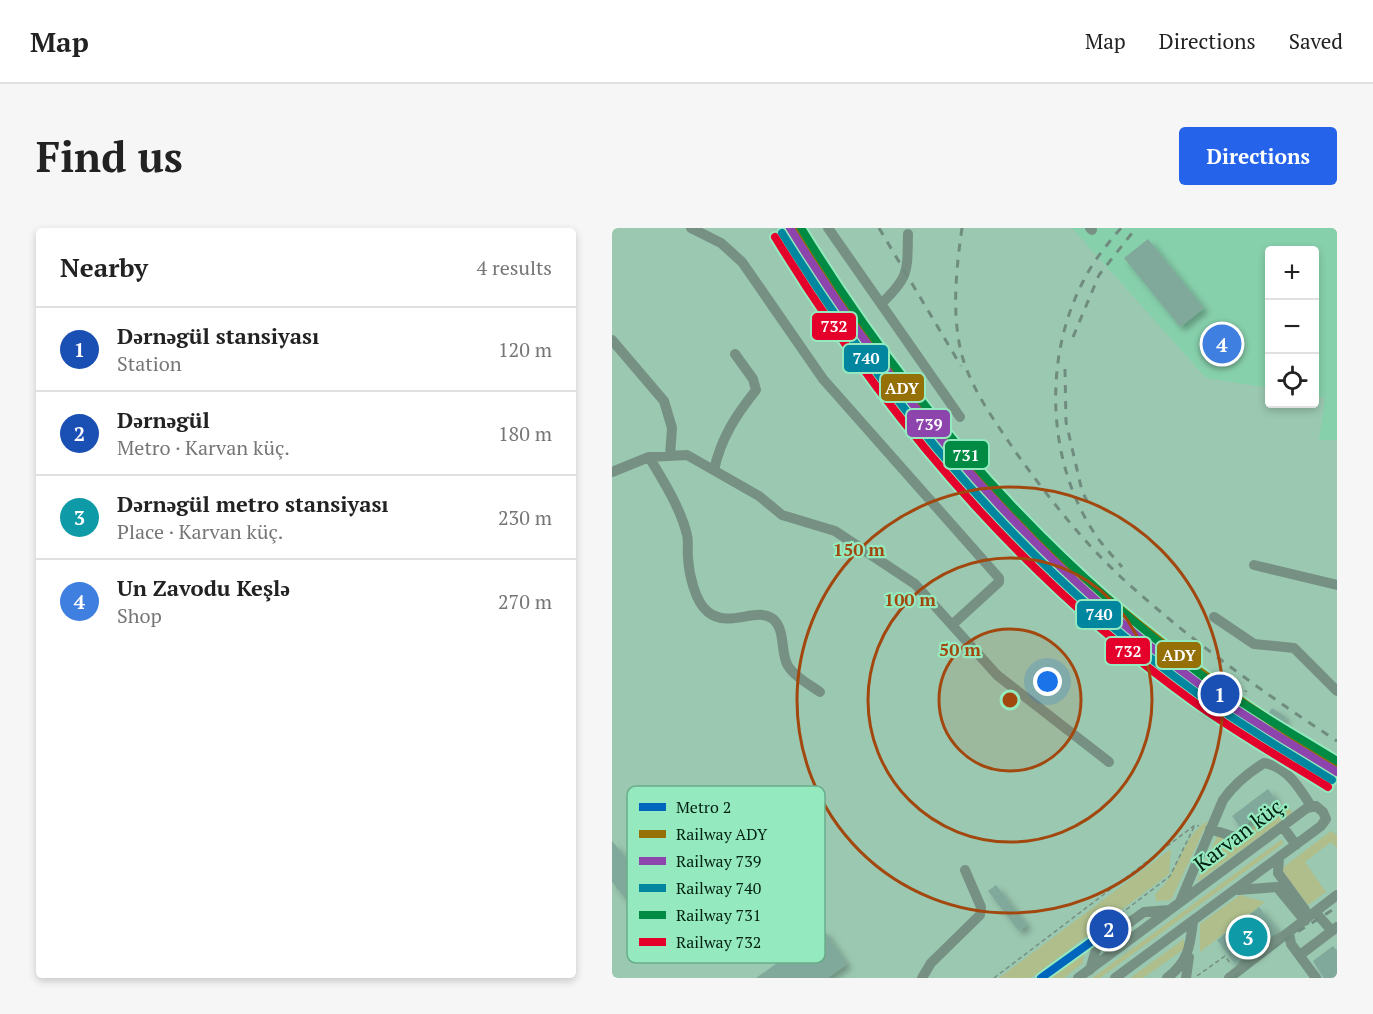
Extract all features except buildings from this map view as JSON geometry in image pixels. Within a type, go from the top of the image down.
[{"type":"street","points":[[691,228],[721,243],[742,262],[823,379],[999,578],[999,582],[993,589],[953,624]]},
{"type":"street","points":[[828,228],[850,263],[882,303],[960,417]]},
{"type":"street","points":[[882,303],[903,280],[907,272],[908,234]]},
{"type":"street","points":[[612,340],[664,401],[672,428],[670,456]]},
{"type":"street","points":[[714,470],[718,450],[731,422],[756,390],[753,380],[735,354]]},
{"type":"street","points":[[612,472],[649,457],[687,455],[759,496],[782,515],[835,531],[864,548],[915,585],[953,624],[997,675],[1109,762]]},
{"type":"street","points":[[649,457],[668,487],[687,535],[688,560],[695,592],[705,610],[717,618],[736,620],[762,615],[772,618],[778,626],[789,668],[820,692]]},
{"type":"street","points":[[1254,565],[1337,585]]},
{"type":"street","points":[[1214,617],[1254,644],[1294,648],[1337,691]]},
{"type":"street","points":[[1180,903],[1210,829],[1230,790],[1264,763],[1273,765],[1295,780],[1311,806]]},
{"type":"street","name":"Karvan küç.","points":[[1078,978],[1311,806],[1320,808],[1326,819],[1296,845],[1115,978]]},
{"type":"street","points":[[1283,827],[1296,845]]},
{"type":"street","points":[[1210,829],[1238,838]]},
{"type":"street","points":[[1280,858],[1278,873],[1311,917]]},
{"type":"street","points":[[922,978],[932,963],[980,915],[981,908],[965,870]]},
{"type":"street","points":[[1236,890],[1277,887],[1311,917],[1334,929],[1300,955]]},
{"type":"street","points":[[1233,975],[1337,895]]},
{"type":"street","points":[[1186,978],[1193,922]]},
{"type":"street","points":[[1289,933],[1291,944],[1316,978]]},
{"type":"street","points":[[1167,978],[1184,964],[1190,949]]},
{"type":"path","points":[[1227,719],[1221,715],[1241,688],[1246,692]]},
{"type":"path","points":[[1195,825],[1210,829]]},
{"type":"path","points":[[994,978],[1195,825]]},
{"type":"path","points":[[1037,978],[1170,876],[1195,825]]},
{"type":"path","points":[[1194,978],[1225,956],[1233,975]]},
{"type":"shaded area","points":[[1072,228],[1337,228],[1337,440],[1319,440],[1325,398],[1319,397],[1319,246],[1265,246],[1265,387],[1206,378]]},
{"type":"shaded area","points":[[1288,805],[1292,813],[1197,882],[1218,834],[1228,843]]},
{"type":"shaded area","points":[[1208,821],[1171,900],[1156,901],[1155,894],[1170,877],[1193,835]]},
{"type":"shaded area","points":[[1331,831],[1337,835],[1337,848],[1331,842],[1305,862],[1326,892],[1308,905],[1281,869]]},
{"type":"shaded area","points":[[1281,840],[1284,843],[1100,978],[1092,978]]},
{"type":"shaded area","points":[[1171,849],[1169,874],[1031,978],[999,978]]},
{"type":"shaded area","points":[[1240,895],[1265,902],[1200,952],[1200,924]]},
{"type":"shaded area","points":[[1184,939],[1184,949],[1143,978],[1130,978]]},
{"type":"shaded area","points":[[1085,945],[1083,963],[1064,978],[1042,978]]},
{"type":"railway","points":[[879,228],[961,366]]},
{"type":"railway","points":[[962,228],[956,311],[963,359],[980,397],[994,420],[1041,487],[1094,550],[1123,579],[1174,623],[1227,664],[1337,741]]},
{"type":"railway","points":[[1121,228],[1093,263],[1072,306],[1062,338],[1057,371],[1056,405],[1059,439],[1066,471],[1077,502],[1096,536],[1122,567]]},
{"type":"railway","points":[[1073,337],[1099,275],[1136,228]]},
{"type":"railway","points":[[1065,369],[1066,422],[1082,491],[1087,501]]},
{"type":"railway","points":[[1233,978],[1280,943],[1337,907]]},
{"type":"metro line","name":"2","points":[[1041,978],[1109,929]]},
{"type":"rail line","name":"739","points":[[790,228],[877,357],[924,418],[1027,534],[1082,588],[1141,639],[1203,687],[1337,772]]},
{"type":"rail line","name":"ADY","points":[[795,228],[889,371],[952,446],[1001,499],[1104,596],[1159,640],[1216,683],[1337,765]]},
{"type":"rail line","name":"731","points":[[801,228],[842,293],[886,355],[982,473],[1034,529],[1089,582],[1207,679],[1337,761]]},
{"type":"rail line","name":"740","points":[[782,233],[824,299],[917,425],[1021,541],[1077,595],[1136,646],[1198,694],[1332,780]]},
{"type":"rail line","name":"732","points":[[775,237],[818,304],[911,431],[961,490],[1015,548],[1071,602],[1131,654],[1194,702],[1328,787]]},
{"type":"place","name":"Un Zavodu Keşlə","points":[[1222,344]]},
{"type":"place","name":"Dərnəgül stansiyası","points":[[1220,694]]},
{"type":"place","name":"Dərnəgül","points":[[1109,929]]},
{"type":"place","name":"Dərnəgül metro stansiyası","points":[[1248,937]]}]
